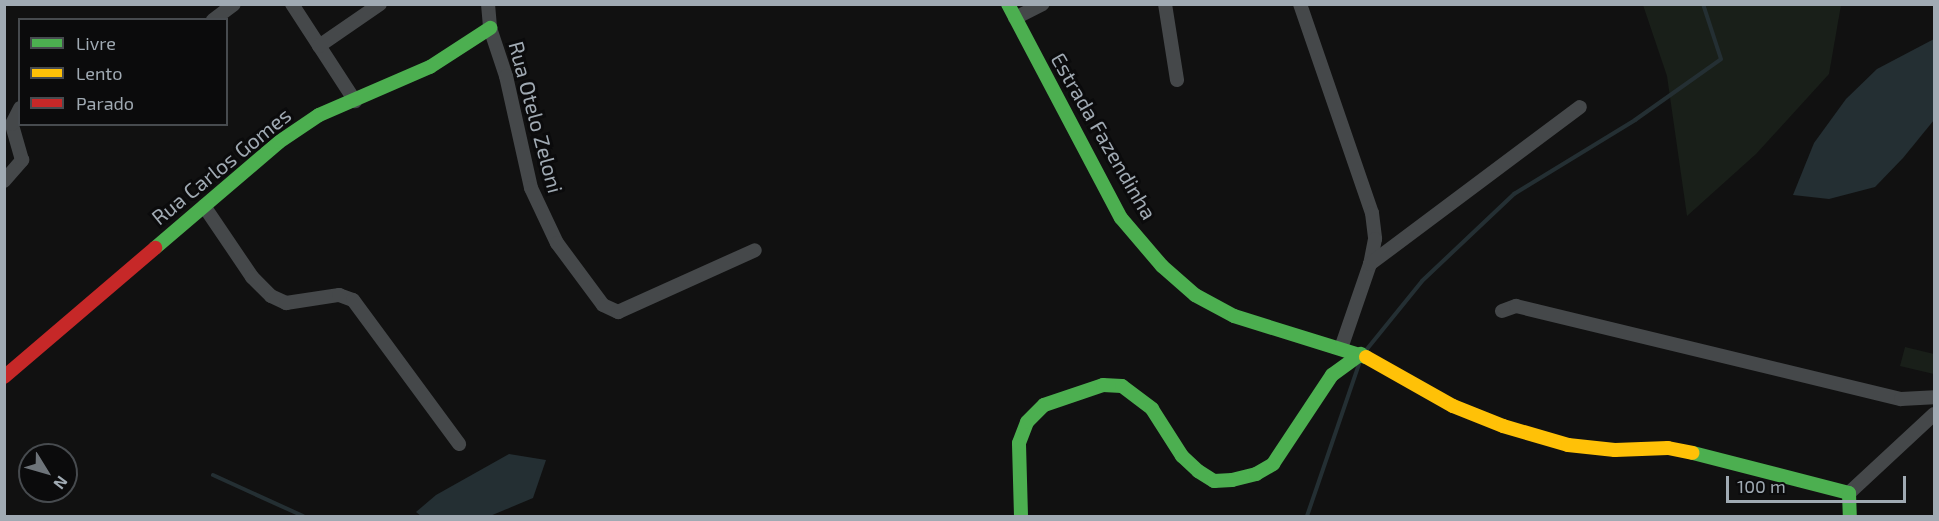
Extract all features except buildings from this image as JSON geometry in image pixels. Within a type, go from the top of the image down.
[{"type":"street","points":[[216,18],[234,4]]},
{"type":"street","points":[[291,4],[355,101]]},
{"type":"street","points":[[319,46],[380,4]]},
{"type":"street","name":"Rua Otelo Zeloni","points":[[488,4],[490,28],[506,76],[531,188],[557,243],[609,310],[618,312],[755,250]]},
{"type":"street","name":"Estrada Fazendinha","points":[[1008,4],[1121,218],[1162,266],[1195,295],[1234,316],[1365,357],[1453,406],[1568,445],[1615,450],[1668,448],[1744,463],[1849,493]]},
{"type":"street","points":[[1014,18],[1043,4]]},
{"type":"street","points":[[1165,4],[1177,80]]},
{"type":"street","points":[[1300,4],[1372,213],[1375,239],[1370,264],[1341,348]]},
{"type":"street","name":"Rua Carlos Gomes","points":[[4,377],[279,142],[319,115],[430,67],[490,28]]},
{"type":"street","points":[[1370,264],[1580,107]]},
{"type":"street","points":[[4,181],[22,159],[12,124],[18,112]]},
{"type":"street","points":[[204,206],[252,278],[271,296],[286,303],[339,295],[358,305],[459,444]]},
{"type":"street","points":[[1502,311],[1516,306],[1901,399],[1935,397]]},
{"type":"street","points":[[1021,516],[1019,442],[1027,422],[1044,405],[1065,395],[1103,385],[1122,386],[1152,409],[1182,456],[1198,471],[1214,480],[1232,480],[1256,474],[1273,464],[1332,375],[1365,357]]},
{"type":"street","points":[[1850,516],[1849,493],[1935,414]]},
{"type":"shaded area","points":[[1643,5],[1841,5],[1829,74],[1756,154],[1687,216],[1667,76]]},
{"type":"shaded area","points":[[1934,39],[1934,120],[1903,158],[1875,187],[1829,199],[1793,195],[1814,143],[1846,99],[1877,69]]},
{"type":"shaded area","points":[[1905,347],[1934,354],[1934,374],[1900,366]]},
{"type":"shaded area","points":[[509,454],[546,460],[533,498],[490,516],[421,516],[416,512],[436,495]]},
{"type":"waterway","points":[[1367,349],[1422,281],[1514,194],[1635,120],[1721,59],[1703,4]]},
{"type":"waterway","points":[[1307,516],[1359,364]]},
{"type":"waterway","points":[[213,475],[303,516]]},
{"type":"traffic: fast","points":[[1008,4],[1121,218],[1162,266],[1195,295],[1234,316],[1366,357]]},
{"type":"traffic: fast","points":[[155,248],[279,142],[319,115],[430,67],[490,28]]},
{"type":"traffic: fast","points":[[1021,516],[1019,443],[1027,422],[1044,405],[1103,385],[1122,386],[1152,409],[1182,456],[1198,471],[1214,481],[1232,480],[1256,474],[1273,464],[1332,375],[1361,354]]},
{"type":"traffic: fast","points":[[1693,453],[1849,493],[1850,516]]},
{"type":"traffic: slow","points":[[1366,357],[1453,406],[1503,426],[1568,445],[1615,450],[1668,448],[1693,453]]},
{"type":"traffic: jam","points":[[4,377],[155,248]]}]
